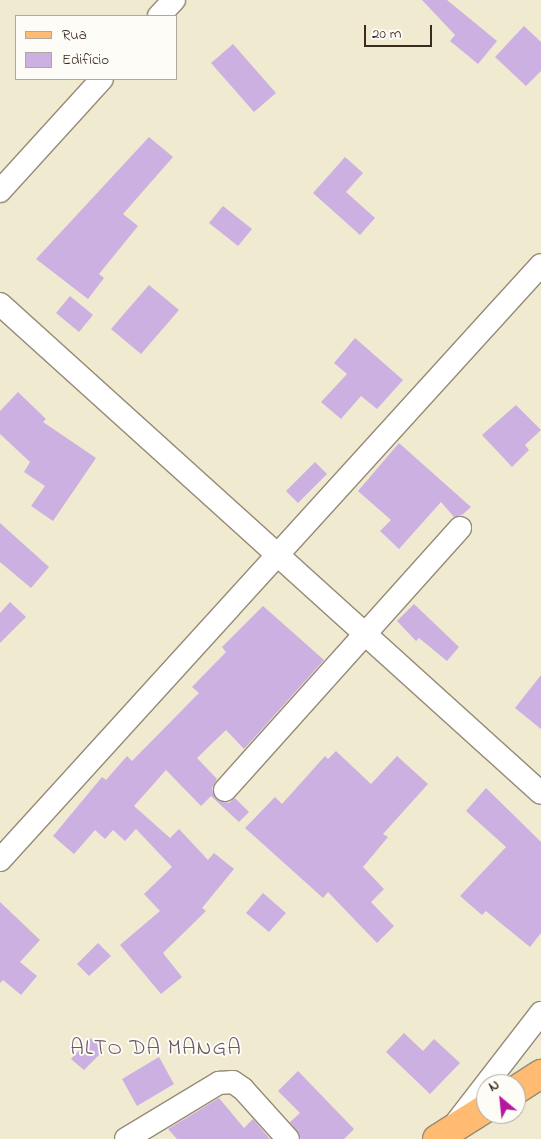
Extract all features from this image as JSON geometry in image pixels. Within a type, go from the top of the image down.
[{"type":"main road","points":[[526,1084],[541,1074]]},
{"type":"main road","points":[[443,1135],[476,1114]]},
{"type":"street","points":[[161,15],[174,0]]},
{"type":"street","points":[[0,191],[101,80]]},
{"type":"street","points":[[0,860],[541,265]]},
{"type":"street","points":[[0,304],[279,553],[541,793]]},
{"type":"street","points":[[225,790],[460,528]]},
{"type":"street","points":[[443,1135],[541,1013]]},
{"type":"street","points":[[126,1139],[220,1083],[233,1082],[243,1089],[288,1139]]},
{"type":"building","points":[[422,0],[447,0],[497,41],[478,64],[450,41],[455,35]]},
{"type":"building","points":[[524,26],[541,42],[541,71],[526,86],[495,57]]},
{"type":"building","points":[[233,44],[276,93],[254,112],[211,63]]},
{"type":"building","points":[[149,137],[173,157],[123,214],[138,226],[99,274],[104,278],[88,299],[36,259]]},
{"type":"building","points":[[345,157],[363,173],[346,192],[375,218],[360,235],[313,193]]},
{"type":"building","points":[[223,206],[252,229],[238,246],[209,223]]},
{"type":"building","points":[[149,285],[179,310],[141,354],[111,329]]},
{"type":"building","points":[[70,296],[93,315],[79,332],[56,313]]},
{"type":"building","points":[[355,338],[403,380],[377,409],[361,396],[341,419],[321,402],[347,374],[334,363]]},
{"type":"building","points":[[18,392],[46,419],[43,422],[96,458],[53,521],[31,506],[45,486],[24,472],[30,462],[0,434],[0,411]]},
{"type":"building","points":[[516,405],[541,430],[525,445],[529,450],[512,467],[482,435]]},
{"type":"building","points":[[399,443],[471,507],[462,515],[454,517],[441,502],[399,549],[380,531],[391,520],[358,491]]},
{"type":"building","points":[[315,462],[327,474],[298,503],[286,491]]},
{"type":"building","points":[[0,523],[49,567],[31,588],[0,562]]},
{"type":"building","points":[[10,602],[26,617],[0,643],[0,613]]},
{"type":"building","points":[[414,604],[459,647],[447,661],[419,638],[416,641],[397,621]]},
{"type":"building","points":[[263,606],[324,660],[244,749],[226,730],[197,758],[217,779],[212,788],[216,799],[229,803],[235,798],[249,812],[239,822],[211,796],[201,806],[166,770],[134,806],[170,838],[179,829],[208,860],[214,853],[234,869],[202,908],[206,911],[163,953],[182,977],[161,994],[120,945],[160,911],[144,894],[172,867],[136,829],[125,841],[113,830],[105,839],[95,830],[74,854],[53,836],[102,777],[106,780],[127,756],[132,761],[199,693],[192,687],[226,652],[222,647]]},
{"type":"building","points":[[541,675],[541,729],[515,708]]},
{"type":"building","points":[[336,751],[371,784],[397,756],[428,784],[383,834],[388,837],[363,867],[384,889],[371,902],[394,926],[377,943],[328,892],[323,898],[245,828],[275,797],[282,804],[325,756],[328,759]]},
{"type":"building","points":[[486,788],[541,842],[541,933],[530,947],[486,911],[482,915],[460,896],[506,847],[466,811]]},
{"type":"building","points":[[263,893],[286,913],[269,932],[246,913]]},
{"type":"building","points":[[0,902],[40,940],[20,962],[37,976],[21,995],[3,980],[0,983]]},
{"type":"building","points":[[98,943],[111,956],[89,976],[77,964]]},
{"type":"building","points":[[404,1033],[423,1051],[434,1039],[460,1063],[430,1094],[386,1052]]},
{"type":"building","points":[[91,1038],[104,1050],[84,1070],[71,1059]]},
{"type":"building","points":[[159,1057],[174,1084],[137,1106],[122,1079]]},
{"type":"building","points":[[298,1071],[354,1129],[344,1139],[301,1139],[290,1122],[300,1113],[278,1091]]},
{"type":"building","points":[[219,1098],[244,1128],[253,1119],[270,1139],[177,1139],[168,1129]]},
{"type":"district","name":"ALTO DA MANGA","points":[[156,1050]]}]
